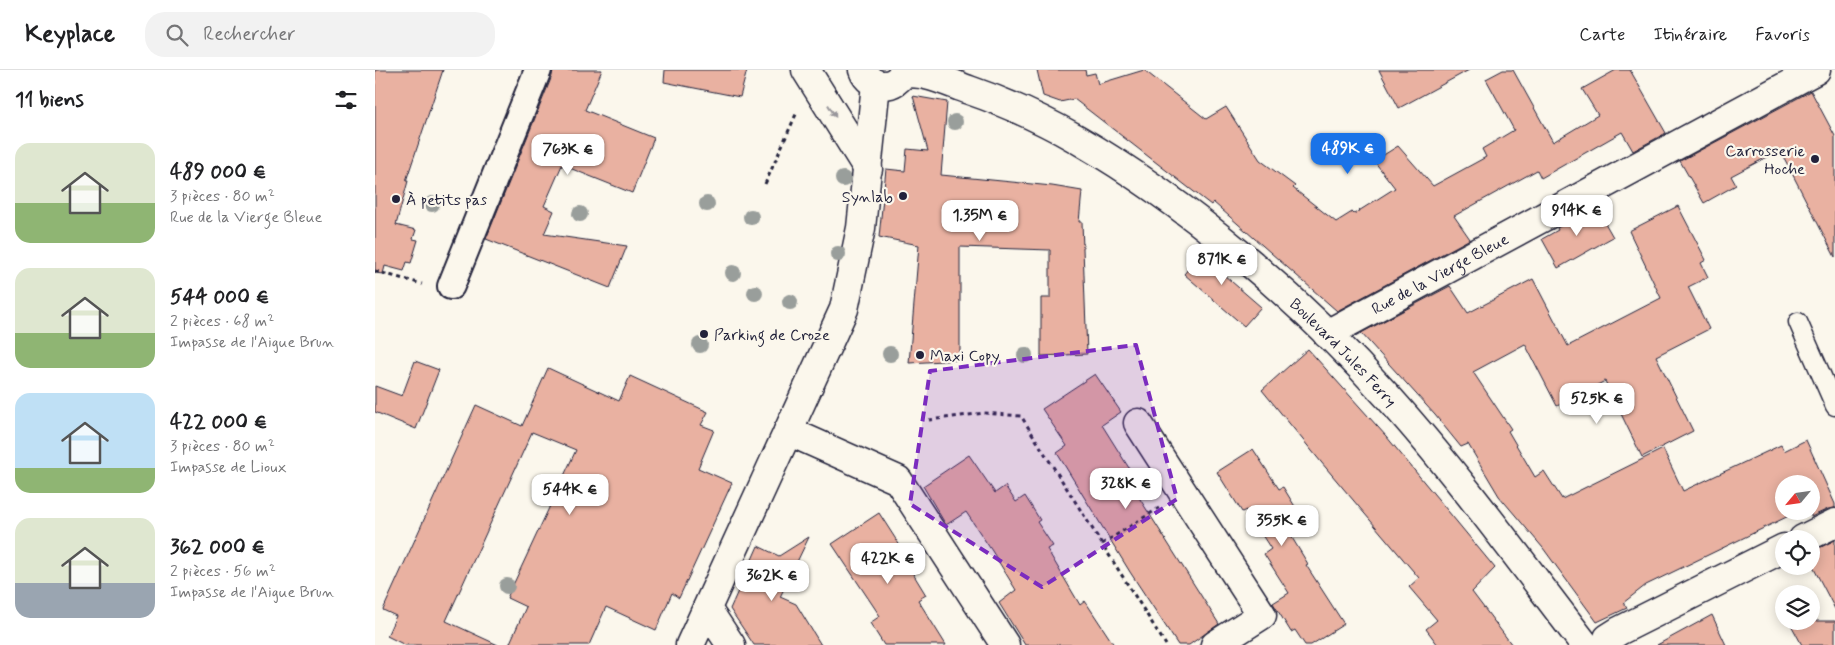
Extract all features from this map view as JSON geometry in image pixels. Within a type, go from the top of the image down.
[{"type":"street","points":[[451,286],[537,70]]},
{"type":"street","points":[[806,70],[868,169]]},
{"type":"street","name":"Rue de la Vierge Bleue","points":[[1327,334],[1816,70]]},
{"type":"street","points":[[690,645],[844,309],[861,228],[868,169],[870,77],[885,86],[900,78],[903,71]]},
{"type":"street","name":"Boulevard Jules Ferry","points":[[903,71],[927,75],[992,98],[1045,120],[1107,156],[1229,245],[1327,334],[1388,398],[1602,643]]},
{"type":"street","points":[[1139,423],[1262,615],[1215,645]]},
{"type":"street","points":[[788,431],[898,480],[1005,645]]},
{"type":"street","points":[[1820,530],[1835,522]]},
{"type":"street","points":[[1602,643],[1619,631],[1775,553]]},
{"type":"street","points":[[707,609],[731,645]]},
{"type":"lane","points":[[1798,322],[1835,406]]},
{"type":"path","points":[[765,184],[797,112]]},
{"type":"path","points":[[929,420],[984,412],[1021,416],[1166,645]]},
{"type":"path","points":[[1102,544],[1183,493]]},
{"type":"highlighted area","points":[[1136,345],[1177,499],[1042,587],[910,504],[930,371]]},
{"type":"building","points":[[375,70],[443,70],[406,181],[408,181],[396,225],[416,230],[413,239],[418,240],[411,263],[407,262],[404,271],[385,266],[383,274],[375,273]]},
{"type":"building","points":[[553,70],[602,70],[585,110],[654,138],[632,193],[562,165],[544,206],[554,211],[544,234],[627,246],[610,288],[486,239]]},
{"type":"building","points":[[665,70],[747,70],[740,97],[664,82]]},
{"type":"building","points":[[1037,70],[1085,70],[1086,75],[1095,73],[1098,84],[1144,70],[1206,119],[1226,107],[1260,160],[1295,186],[1293,188],[1336,222],[1352,212],[1354,214],[1395,188],[1374,161],[1398,146],[1433,186],[1486,157],[1482,149],[1514,130],[1486,79],[1503,70],[1513,70],[1553,142],[1598,115],[1582,89],[1616,70],[1630,70],[1666,133],[1633,151],[1622,132],[1541,178],[1537,170],[1454,216],[1470,239],[1337,311],[1213,202],[1211,205],[1074,99],[1060,102],[1043,96]]},
{"type":"building","points":[[1379,70],[1469,70],[1399,108]]},
{"type":"building","points":[[1811,91],[1835,136],[1835,257],[1780,150],[1731,176],[1736,185],[1704,203],[1680,161]]},
{"type":"building","points":[[913,96],[947,102],[941,175],[1052,186],[1082,191],[1079,222],[1082,222],[1087,354],[1041,356],[1041,298],[1050,298],[1050,250],[960,247],[960,360],[909,363],[919,245],[879,237],[886,169],[905,171],[907,149],[928,151]]},
{"type":"building","points":[[1678,206],[1706,260],[1701,263],[1708,277],[1688,287],[1709,329],[1656,356],[1693,431],[1642,457],[1605,381],[1557,406],[1525,344],[1473,372],[1511,429],[1508,431],[1535,477],[1544,471],[1562,499],[1663,449],[1683,491],[1781,445],[1784,451],[1806,440],[1835,504],[1835,508],[1820,513],[1820,475],[1775,475],[1775,520],[1780,520],[1646,585],[1623,603],[1627,608],[1597,622],[1543,548],[1499,496],[1468,444],[1461,447],[1435,415],[1361,333],[1450,286],[1468,313],[1533,279],[1568,346],[1661,298],[1629,231]]},
{"type":"building","points":[[1596,207],[1613,237],[1558,268],[1542,239],[1558,230],[1557,228]]},
{"type":"building","points":[[1207,247],[1233,269],[1224,275],[1261,307],[1244,326],[1184,274]]},
{"type":"building","points":[[1308,349],[1386,436],[1495,568],[1472,592],[1512,645],[1438,645],[1426,629],[1437,620],[1409,587],[1419,578],[1262,390]]},
{"type":"building","points":[[415,361],[439,370],[416,429],[375,412],[375,386],[402,396]]},
{"type":"building","points":[[548,368],[619,401],[630,376],[708,412],[701,425],[714,430],[698,468],[732,483],[679,598],[672,593],[656,630],[606,607],[589,645],[509,645],[526,607],[507,598],[576,450],[532,432],[446,621],[498,645],[405,645],[387,636],[396,616],[383,610],[476,405],[522,426]]},
{"type":"building","points":[[1095,374],[1121,412],[1102,425],[1139,484],[1133,488],[1219,624],[1189,645],[1178,645],[1130,572],[1057,453],[1067,446],[1042,409]]},
{"type":"building","points":[[1253,449],[1279,489],[1283,487],[1307,526],[1291,536],[1308,564],[1306,565],[1344,624],[1311,645],[1305,645],[1295,630],[1291,632],[1273,603],[1289,593],[1264,554],[1271,549],[1246,510],[1242,512],[1217,472]]},
{"type":"building","points":[[969,455],[995,493],[1005,486],[1016,502],[1025,496],[1040,520],[1037,522],[1053,546],[1047,549],[1080,605],[1085,601],[1114,645],[1025,645],[999,603],[1016,590],[992,551],[966,512],[946,525],[923,486]]},
{"type":"building","points":[[879,513],[904,552],[901,554],[926,595],[918,600],[946,645],[884,645],[870,623],[880,616],[832,544]]},
{"type":"building","points":[[809,537],[780,597],[796,604],[821,645],[754,645],[730,609],[758,546],[779,556]]},
{"type":"building","points":[[1835,540],[1835,609],[1817,575],[1820,575],[1820,548]]},
{"type":"building","points":[[1712,615],[1726,645],[1657,645]]},
{"type":"building","points":[[1820,621],[1835,621],[1835,645],[1802,645],[1794,630],[1820,630]]},
{"type":"place","name":"Carrosserie Hoche","points":[[1815,159]]},
{"type":"place","name":"Synlab","points":[[903,196]]},
{"type":"place","name":"À petits pas","points":[[396,199]]},
{"type":"place","name":"Parking de Croze","points":[[704,334]]},
{"type":"place","name":"Maxi Copy","points":[[920,355]]}]
